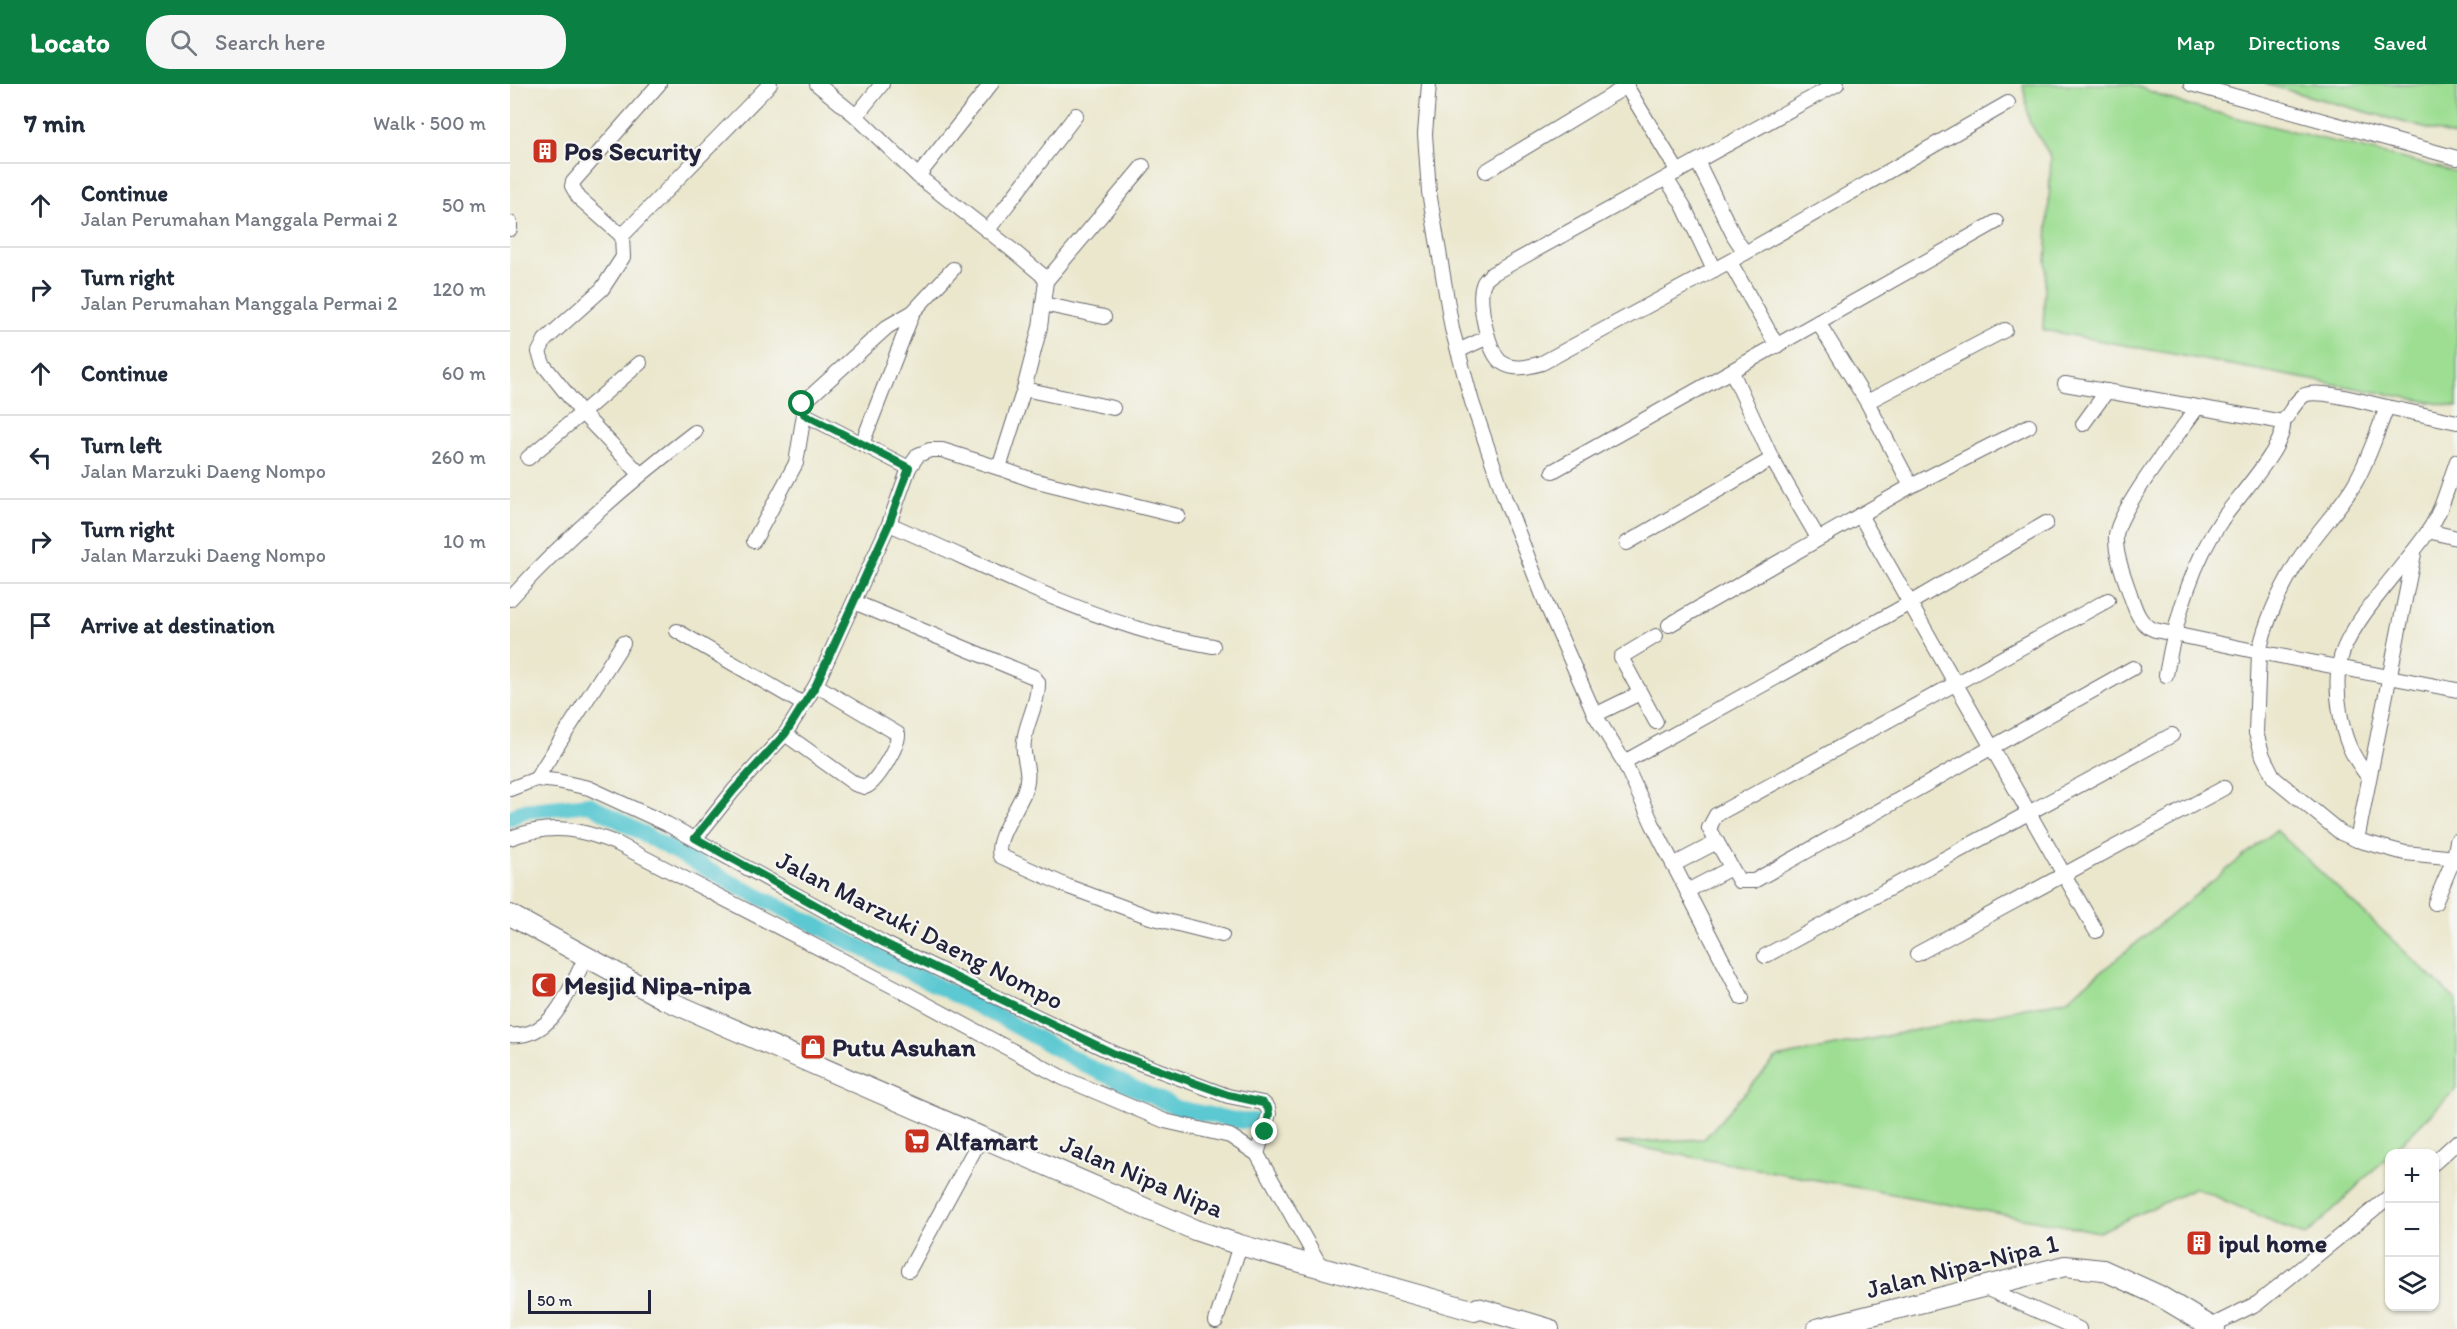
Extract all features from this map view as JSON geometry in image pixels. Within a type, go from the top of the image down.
[{"type":"street","points":[[640,474],[582,413],[543,364],[540,348],[545,340],[602,289],[623,257],[622,236],[579,198],[572,186],[576,177],[659,84]]},
{"type":"street","points":[[622,236],[770,84]]},
{"type":"street","points":[[818,84],[856,116],[918,176],[988,230],[1041,274],[1046,281]]},
{"type":"street","points":[[856,116],[882,84]]},
{"type":"street","points":[[918,176],[991,84]]},
{"type":"street","points":[[1429,84],[1425,134],[1429,192],[1458,351],[1504,499],[1547,606],[1595,715],[1624,762],[1673,865],[1742,998]]},
{"type":"street","points":[[1837,84],[1492,274],[1485,280],[1481,307],[1495,356],[1501,362],[1523,368],[1542,363],[1730,262],[2007,103]]},
{"type":"street","points":[[2191,84],[2457,158]]},
{"type":"street","points":[[1486,171],[1626,85],[1672,176],[1714,270]]},
{"type":"street","points":[[988,230],[1077,115]]},
{"type":"street","points":[[1697,161],[1734,236],[1746,253]]},
{"type":"street","points":[[999,468],[1040,327],[1046,281],[1143,166]]},
{"type":"street","points":[[1553,471],[1996,222]]},
{"type":"street","points":[[510,223],[510,229]]},
{"type":"street","points":[[1730,262],[1777,346]]},
{"type":"street","points":[[754,541],[796,463],[804,414],[801,405],[887,327],[913,312],[953,269]]},
{"type":"street","points":[[1043,304],[1104,317]]},
{"type":"street","points":[[862,444],[913,312]]},
{"type":"street","points":[[1818,322],[1867,402],[1911,486]]},
{"type":"street","points":[[1867,402],[2005,330]]},
{"type":"street","points":[[1458,351],[1488,337]]},
{"type":"street","points":[[528,458],[640,363]]},
{"type":"street","points":[[1732,372],[1772,459],[1818,538]]},
{"type":"street","points":[[2065,384],[2283,422]]},
{"type":"street","points":[[1024,388],[1113,408]]},
{"type":"street","points":[[2084,424],[2107,391]]},
{"type":"street","points":[[2166,675],[2173,634],[2206,544],[2281,438],[2283,422],[2296,403],[2308,394],[2323,394],[2457,422]]},
{"type":"street","points":[[2387,407],[2363,470],[2336,512],[2297,562],[2266,623],[2259,652],[2256,733],[2268,768],[2274,778],[2341,833],[2357,840],[2405,853],[2455,858]]},
{"type":"street","points":[[2197,408],[2130,502],[2120,520],[2116,536],[2119,559],[2139,617],[2149,627],[2173,634],[2338,669],[2457,690]]},
{"type":"street","points":[[804,414],[909,468]]},
{"type":"street","points":[[1669,625],[1860,514],[2029,426]]},
{"type":"street","points":[[510,599],[570,537],[640,474],[695,432]]},
{"type":"street","points":[[695,838],[734,790],[785,734],[816,685],[889,524],[909,468],[918,455],[936,449],[1033,480],[1178,516]]},
{"type":"street","points":[[1627,543],[1772,459]]},
{"type":"street","points":[[2369,778],[2351,754],[2342,723],[2338,705],[2338,669],[2346,643],[2428,531],[2440,510],[2457,461]]},
{"type":"street","points":[[1860,514],[2096,931]]},
{"type":"street","points":[[1624,762],[1910,603],[2046,523]]},
{"type":"street","points":[[889,524],[1099,615],[1159,634],[1213,646]]},
{"type":"street","points":[[2428,531],[2457,538]]},
{"type":"street","points":[[2357,840],[2415,550]]},
{"type":"street","points":[[2108,600],[1716,815],[1709,828],[1738,881],[1754,881],[2133,668]]},
{"type":"street","points":[[854,602],[1034,677],[1038,682],[1038,692],[1023,745],[1028,768],[1027,782],[999,843],[1000,856],[1069,887],[1149,917],[1222,935]]},
{"type":"street","points":[[676,631],[803,704]]},
{"type":"street","points":[[1656,636],[1621,657],[1656,722]]},
{"type":"street","points":[[536,779],[623,643]]},
{"type":"street","points":[[785,734],[855,784],[865,787],[873,782],[898,743],[898,734],[816,685]]},
{"type":"street","points":[[1595,715],[1640,693]]},
{"type":"street","points":[[1765,956],[2172,735]]},
{"type":"street","name":"Jalan Marzuki Daeng Nompo","points":[[510,789],[536,779],[589,788],[695,838],[884,943],[1104,1049],[1228,1095],[1263,1103],[1268,1108],[1269,1114],[1257,1154]]},
{"type":"street","points":[[1917,954],[2224,788]]},
{"type":"street","points":[[510,838],[532,830],[566,828],[593,834],[618,844],[1063,1078],[1165,1121],[1230,1136],[1257,1154],[1321,1267]]},
{"type":"street","points":[[2435,903],[2455,858],[2457,841]]},
{"type":"street","points":[[1673,865],[1717,842]]},
{"type":"street","points":[[1687,891],[1731,868]]},
{"type":"street","name":"Jalan Nipa Nipa","points":[[510,915],[664,999],[1163,1216],[1240,1245],[1549,1329]]},
{"type":"street","points":[[510,1035],[536,1032],[550,1021],[586,957]]},
{"type":"street","points":[[909,1270],[982,1136]]},
{"type":"street","points":[[2439,1158],[2457,1142]]},
{"type":"street","points":[[2213,1327],[2258,1303],[2385,1200]]},
{"type":"street","points":[[1216,1321],[1240,1245]]},
{"type":"street","name":"Jalan Nipa-Nipa 1","points":[[1817,1329],[1843,1326],[2048,1268],[2064,1266],[2103,1270],[2158,1295],[2213,1327]]},
{"type":"street","points":[[1983,1287],[2071,1328]]},
{"type":"green space","points":[[2023,84],[2131,84],[2186,105],[2457,172],[2457,407],[2043,330],[2051,157],[2029,121]]},
{"type":"green space","points":[[2265,84],[2457,84],[2457,137]]},
{"type":"green space","points":[[2276,830],[2457,1001],[2457,1088],[2395,1149],[2385,1149],[2385,1159],[2306,1236],[2196,1188],[2099,1232],[1616,1143],[1704,1139],[1776,1058],[2066,1000]]},
{"type":"waterway","points":[[510,818],[523,811],[589,804],[734,884],[1001,1018],[1091,1068],[1177,1108],[1240,1121],[1256,1121]]},
{"type":"place","name":"Pos Security","points":[[545,151]]},
{"type":"place","name":"Mesjid Nipa-nipa","points":[[544,985]]},
{"type":"place","name":"Putu Asuhan","points":[[813,1047]]},
{"type":"place","name":"Alfamart","points":[[917,1141]]},
{"type":"place","name":"ipul home","points":[[2199,1243]]},
{"type":"route","points":[[802,404],[804,414],[909,468],[889,524],[816,685],[785,734],[734,790],[695,838],[771,883],[884,943],[1115,1054],[1228,1095],[1263,1103],[1268,1108],[1269,1114],[1265,1132]]}]
